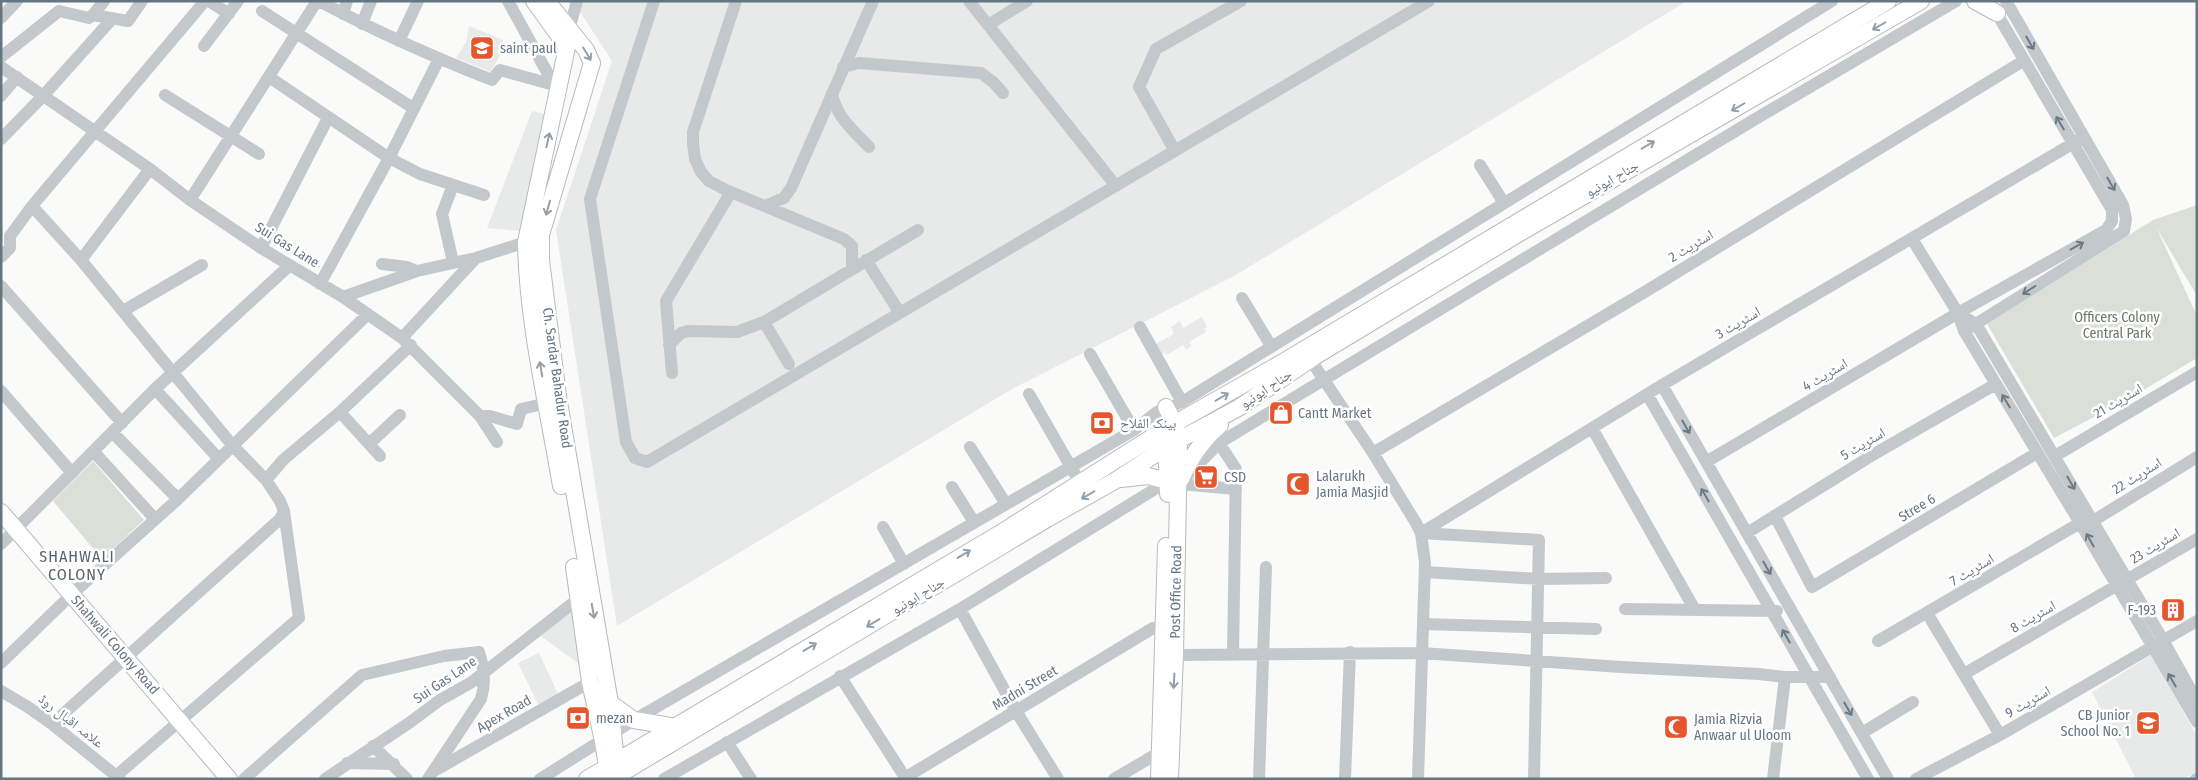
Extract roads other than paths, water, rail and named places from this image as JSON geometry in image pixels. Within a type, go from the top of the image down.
[{"type":"main road","points":[[534,1],[567,47]]},
{"type":"main road","name":"Ch. Sardar Bahadur Road","points":[[547,1],[591,57],[592,63],[541,236],[541,260],[581,590],[590,682],[609,736]]},
{"type":"main road","name":"جناح ایونیو","points":[[587,779],[613,772],[1118,479],[1204,408],[1500,231],[1762,78],[1888,1]]},
{"type":"main road","name":"جناح ایونیو","points":[[613,772],[676,727],[1136,449],[1240,407],[1310,359],[1518,234],[1921,1]]},
{"type":"main road","points":[[1975,1],[1997,5]]},
{"type":"main road","name":"Ch. Sardar Bahadur Road","points":[[569,30],[567,47],[556,86],[552,126],[526,242],[526,263],[535,335],[581,590],[610,703],[609,736],[613,772]]},
{"type":"main road","points":[[1118,479],[1148,476],[1174,482],[1205,438],[1240,407]]},
{"type":"main road","name":"Post Office Road","points":[[1159,779],[1169,627],[1174,482],[1171,435],[1163,411]]},
{"type":"main road","name":"Shahwali Colony Road","points":[[1,512],[71,595],[127,657],[229,779]]},
{"type":"main road","name":"Post Office Road","points":[[1169,627],[1175,655],[1170,779]]},
{"type":"main road","points":[[610,703],[634,720],[676,727]]},
{"type":"street","points":[[1,18],[17,1]]},
{"type":"street","points":[[93,16],[104,1]]},
{"type":"street","points":[[1,57],[59,12],[89,18],[93,16],[128,21],[142,1]]},
{"type":"street","points":[[1,257],[10,248],[10,236],[32,206],[204,1]]},
{"type":"street","points":[[209,1],[229,14]]},
{"type":"street","points":[[204,46],[238,1]]},
{"type":"street","points":[[190,200],[318,1],[399,41],[492,80],[500,70],[556,86]]},
{"type":"street","points":[[343,14],[347,1]]},
{"type":"street","points":[[362,24],[371,1]]},
{"type":"street","points":[[399,41],[418,1]]},
{"type":"street","points":[[508,1],[556,86]]},
{"type":"street","points":[[569,30],[577,1]]},
{"type":"street","points":[[654,1],[590,199],[626,442],[635,458],[647,462],[1426,2]]},
{"type":"street","points":[[736,1],[693,132],[692,143],[695,159],[701,172],[709,181],[844,239],[852,246],[852,269]]},
{"type":"street","points":[[764,206],[784,198],[791,188],[873,1]]},
{"type":"street","points":[[969,1],[1116,186]]},
{"type":"street","points":[[988,25],[1027,1]]},
{"type":"street","points":[[1175,151],[1139,87],[1156,49],[1241,1]]},
{"type":"street","points":[[540,779],[634,720],[1134,430],[1832,1]]},
{"type":"street","points":[[664,779],[840,676],[960,609],[1174,482],[1219,444],[1323,380],[1743,126],[1956,1]]},
{"type":"street","points":[[1964,331],[2124,231],[2126,219],[2123,206],[2084,137],[1997,5]]},
{"type":"street","name":"اسٹریٹ 4","points":[[1706,462],[1958,313],[2106,230],[2112,221],[2112,210],[2023,61],[1997,5]]},
{"type":"street","points":[[262,11],[413,108]]},
{"type":"street","points":[[1,138],[43,96],[112,19]]},
{"type":"street","points":[[320,284],[389,158],[439,59]]},
{"type":"street","name":"اسٹریٹ 2","points":[[1373,453],[1643,293],[2023,61]]},
{"type":"street","points":[[843,67],[859,63],[981,73],[1003,93]]},
{"type":"street","name":"Sui Gas Lane","points":[[1,67],[150,169],[190,200],[289,266],[343,297],[406,341],[480,416],[497,442]]},
{"type":"street","points":[[1,96],[17,77]]},
{"type":"street","points":[[269,77],[389,158],[420,174],[484,195]]},
{"type":"street","points":[[832,92],[834,105],[840,116],[869,147]]},
{"type":"street","points":[[165,95],[232,135],[259,154]]},
{"type":"street","points":[[261,248],[328,118]]},
{"type":"street","name":"اسٹریٹ 3","points":[[1421,533],[1662,385],[2084,137]]},
{"type":"street","points":[[1480,165],[1504,202]]},
{"type":"street","points":[[81,260],[150,169]]},
{"type":"street","points":[[453,185],[442,214],[453,262]]},
{"type":"street","points":[[672,373],[666,301],[731,192]]},
{"type":"street","points":[[32,206],[81,260],[232,445],[266,480],[280,501],[284,511],[299,618],[180,720],[118,777]]},
{"type":"street","points":[[669,345],[681,333],[688,331],[736,332],[764,322],[918,230]]},
{"type":"street","points":[[1912,239],[1958,313],[1964,331],[2037,453],[2128,580],[2158,644]]},
{"type":"street","points":[[343,297],[417,271],[476,258],[526,242]]},
{"type":"street","points":[[266,480],[283,460],[340,412],[406,341],[476,258]]},
{"type":"street","points":[[866,260],[900,313]]},
{"type":"street","points":[[382,264],[407,267],[417,271]]},
{"type":"street","points":[[123,311],[202,265]]},
{"type":"street","points":[[1,544],[155,389],[289,266]]},
{"type":"street","points":[[1,286],[122,423]]},
{"type":"street","points":[[1242,298],[1271,346]]},
{"type":"street","points":[[1958,313],[1976,324],[2055,456],[2116,587],[2158,644],[2194,702],[2197,722]]},
{"type":"street","points":[[1,663],[71,595],[178,499],[368,314]]},
{"type":"street","points":[[764,322],[789,364]]},
{"type":"street","points":[[1140,327],[1163,411]]},
{"type":"street","points":[[1090,354],[1134,430]]},
{"type":"street","points":[[1310,359],[1373,453],[1421,533],[1425,551],[1425,572],[1418,779]]},
{"type":"street","name":"اسٹریٹ 21","points":[[2055,456],[2197,372]]},
{"type":"street","name":"اسٹریٹ 5","points":[[1747,533],[1876,453],[1996,384]]},
{"type":"street","points":[[1662,385],[1888,779]]},
{"type":"street","points":[[155,389],[219,459]]},
{"type":"street","points":[[1,391],[72,473]]},
{"type":"street","points":[[1195,393],[1204,408]]},
{"type":"street","points":[[1030,394],[1071,466],[1079,484]]},
{"type":"street","points":[[1647,394],[1868,779]]},
{"type":"street","points":[[480,416],[490,416],[517,424],[521,409],[547,403]]},
{"type":"street","points":[[1136,449],[1163,411]]},
{"type":"street","points":[[340,412],[380,456]]},
{"type":"street","points":[[369,444],[400,415]]},
{"type":"street","points":[[1592,428],[1695,610]]},
{"type":"street","points":[[113,433],[178,499]]},
{"type":"street","points":[[1219,444],[1236,469],[1234,654]]},
{"type":"street","points":[[970,448],[1006,504]]},
{"type":"street","points":[[94,452],[155,519]]},
{"type":"street","name":"Stree 6","points":[[1775,516],[1812,588],[2037,453]]},
{"type":"street","name":"اسٹریٹ 22","points":[[2086,522],[2197,457]]},
{"type":"street","points":[[1174,482],[1236,489]]},
{"type":"street","points":[[952,486],[974,522]]},
{"type":"street","points":[[52,724],[280,519],[284,511]]},
{"type":"street","name":"اسٹریٹ 7","points":[[1878,641],[2086,522]]},
{"type":"street","points":[[883,527],[904,564]]},
{"type":"street","points":[[1421,533],[1539,540],[1534,779]]},
{"type":"street","name":"اسٹریٹ 23","points":[[2116,587],[2197,539]]},
{"type":"street","points":[[1259,779],[1266,567]]},
{"type":"street","points":[[1425,572],[1538,578],[1606,578]]},
{"type":"street","name":"اسٹریٹ 8","points":[[1964,674],[2116,587]]},
{"type":"street","name":"Sui Gas Lane","points":[[325,779],[440,700],[472,682],[581,590]]},
{"type":"street","points":[[960,609],[1016,711],[1058,779]]},
{"type":"street","points":[[1625,609],[1792,611]]},
{"type":"street","points":[[1927,614],[2000,735]]},
{"type":"street","name":"اسٹریٹ 9","points":[[1916,779],[2000,735],[2197,621]]},
{"type":"street","points":[[1423,624],[1596,629]]},
{"type":"street","name":"Madni Street","points":[[905,778],[1153,628],[1169,627]]},
{"type":"street","points":[[244,779],[362,675],[444,656],[479,652],[485,672],[484,688],[478,706],[430,775]]},
{"type":"street","points":[[1175,655],[1350,652],[1421,653],[1785,677],[1830,677]]},
{"type":"street","points":[[1345,779],[1350,652]]},
{"type":"street","points":[[840,676],[905,778]]},
{"type":"street","points":[[1776,775],[1785,677]]},
{"type":"street","name":"Apex Road","points":[[430,775],[590,682]]},
{"type":"street","name":"علامہ اقبال روڈ","points":[[1,691],[28,706],[118,777]]},
{"type":"street","points":[[1862,733],[1913,702]]},
{"type":"street","points":[[727,742],[750,779]]},
{"type":"street","points":[[373,746],[394,764],[407,779]]},
{"type":"street","points":[[1114,779],[1160,752]]},
{"type":"street","points":[[347,763],[394,764]]},
{"type":"place","name":"saint paul","points":[[482,48]]},
{"type":"place","name":"Cantt Market","points":[[1281,413]]},
{"type":"place","name":"بینک الفلاح","points":[[1102,423]]},
{"type":"place","name":"CSD","points":[[1206,477]]},
{"type":"place","name":"Lalarukh Jamia Masjid","points":[[1298,484]]},
{"type":"place","name":"F-193","points":[[2173,610]]},
{"type":"place","name":"mezan","points":[[578,718]]},
{"type":"place","name":"CB Junior School No. 1","points":[[2148,723]]},
{"type":"place","name":"Jamia Rizvia Anwaar ul Uloom","points":[[1676,727]]},
{"type":"district","name":"SHAHWALI COLONY","points":[[77,565]]},
{"type":"park label","name":"Officers Colony Central Park","points":[[2117,326]]}]
